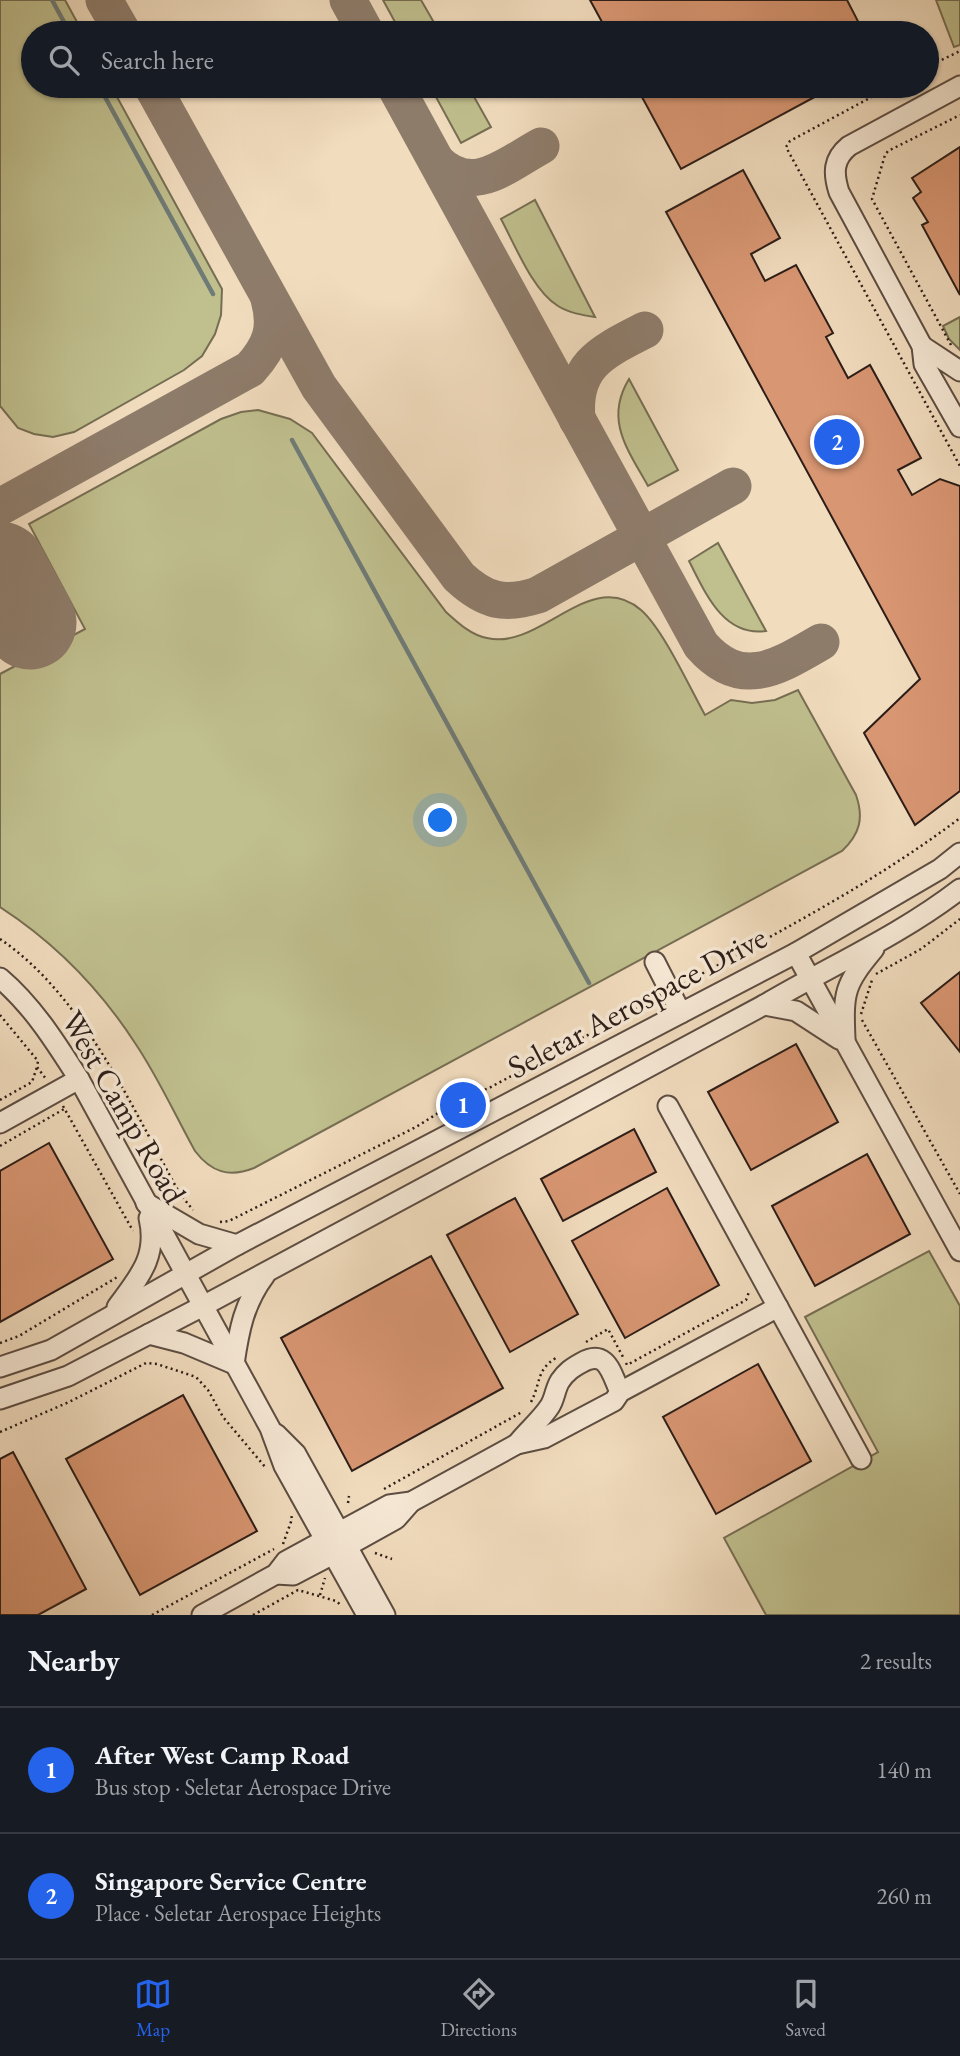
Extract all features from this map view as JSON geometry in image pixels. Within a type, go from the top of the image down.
[{"type":"street","points":[[939,97],[960,86]]},
{"type":"street","points":[[938,98],[855,142],[842,152],[834,167],[834,178],[922,346],[924,364],[960,427]]},
{"type":"street","points":[[922,346],[946,364],[960,370]]},
{"type":"street","name":"Seletar Aerospace Drive","points":[[0,1367],[51,1350],[237,1245],[796,953],[940,869],[960,853]]},
{"type":"street","name":"Seletar Aerospace Drive","points":[[0,1399],[68,1376],[268,1272],[764,1005],[809,978],[879,943],[960,889]]},
{"type":"street","points":[[845,1044],[843,1002],[848,985],[879,943]]},
{"type":"street","points":[[796,953],[960,1251]]},
{"type":"street","points":[[655,962],[681,1013]]},
{"type":"street","name":"West Camp Road","points":[[0,978],[46,1027],[79,1079],[270,1428],[296,1454],[336,1543]]},
{"type":"street","points":[[764,1005],[796,1011],[845,1044]]},
{"type":"street","points":[[0,1123],[60,1101],[79,1079]]},
{"type":"street","points":[[668,1106],[861,1459]]},
{"type":"street","points":[[146,1203],[199,1234],[237,1245]]},
{"type":"street","points":[[112,1314],[147,1263],[153,1234],[146,1203]]},
{"type":"street","points":[[149,1334],[184,1343],[234,1363],[240,1323],[247,1303],[268,1272]]},
{"type":"street","points":[[202,1615],[276,1574],[293,1575],[389,1505],[411,1502],[517,1444],[544,1438],[614,1401],[620,1392],[778,1307]]},
{"type":"street","points":[[517,1444],[545,1413],[558,1383],[568,1370],[590,1358],[602,1359],[620,1392]]},
{"type":"street","points":[[336,1543],[367,1615]]},
{"type":"street","points":[[336,1543],[385,1615]]},
{"type":"path","points":[[939,61],[960,51]]},
{"type":"path","points":[[953,347],[872,199],[888,151],[960,115]]},
{"type":"path","points":[[214,1222],[229,1221],[404,1133],[462,1098],[489,1088],[768,938],[905,857],[960,818]]},
{"type":"path","points":[[960,919],[921,949],[877,973],[861,1014],[862,1021],[960,1194]]},
{"type":"path","points":[[0,939],[45,976],[99,1047],[180,1194],[197,1214]]},
{"type":"path","points":[[0,1015],[38,1061],[32,1082],[0,1100]]},
{"type":"path","points":[[37,1067],[60,1101],[135,1233]]},
{"type":"path","points":[[0,1146],[60,1101]]},
{"type":"path","points":[[0,1343],[19,1336],[127,1271]]},
{"type":"path","points":[[578,1346],[608,1329],[627,1365],[746,1300],[749,1290]]},
{"type":"path","points":[[374,1494],[522,1412],[535,1395],[545,1364],[556,1358]]},
{"type":"path","points":[[0,1432],[69,1402],[146,1363],[158,1364],[196,1377],[208,1390],[223,1418],[265,1466],[272,1479]]},
{"type":"path","points":[[348,1503],[349,1496]]},
{"type":"path","points":[[152,1615],[283,1544],[292,1515]]},
{"type":"path","points":[[374,1553],[392,1559]]},
{"type":"path","points":[[320,1596],[325,1578]]},
{"type":"path","points":[[253,1615],[298,1590],[336,1601],[347,1615]]},
{"type":"shaded area","points":[[0,0],[65,0],[76,21],[21,21],[21,98],[118,98],[222,289],[221,315],[215,334],[202,356],[184,370],[74,432],[53,437],[34,434],[18,428],[0,406]]},
{"type":"shaded area","points":[[383,0],[421,0],[433,21],[394,21]]},
{"type":"shaded area","points":[[936,0],[960,0],[960,45],[954,47]]},
{"type":"shaded area","points":[[437,98],[475,98],[491,127],[461,143]]},
{"type":"shaded area","points":[[535,200],[595,317],[567,310],[549,299],[533,279],[501,219]]},
{"type":"shaded area","points":[[960,317],[960,350],[949,339],[943,326]]},
{"type":"shaded area","points":[[629,379],[678,470],[648,486],[627,447],[619,421],[622,394]]},
{"type":"shaded area","points":[[258,410],[290,419],[312,433],[446,612],[476,634],[487,638],[507,639],[526,633],[584,603],[603,598],[622,599],[641,610],[658,631],[705,715],[731,700],[752,703],[775,700],[798,690],[856,795],[860,818],[853,838],[842,851],[254,1168],[229,1173],[207,1164],[195,1151],[143,1056],[91,985],[39,935],[0,907],[0,674],[85,629],[29,524],[221,419]]},
{"type":"shaded area","points":[[718,543],[766,631],[751,631],[727,620],[717,610],[702,586],[689,561]]},
{"type":"shaded area","points":[[929,1251],[960,1306],[960,1615],[766,1615],[724,1538],[878,1452],[805,1317]]},
{"type":"building","points":[[590,0],[847,0],[858,21],[601,21]]},
{"type":"building","points":[[643,98],[813,98],[681,169]]},
{"type":"building","points":[[960,147],[960,295],[922,225],[928,222],[913,198],[921,192],[912,178]]},
{"type":"building","points":[[743,170],[780,238],[751,254],[765,281],[796,265],[833,333],[826,337],[848,378],[870,365],[921,458],[898,470],[912,495],[940,479],[960,486],[960,791],[915,825],[864,733],[920,679],[666,212]]},
{"type":"building","points":[[960,972],[960,1052],[921,1003]]},
{"type":"building","points":[[796,1044],[838,1122],[751,1170],[708,1092]]},
{"type":"building","points":[[634,1129],[656,1172],[563,1221],[541,1179]]},
{"type":"building","points":[[49,1143],[113,1259],[0,1322],[0,1171]]},
{"type":"building","points":[[867,1154],[910,1234],[815,1286],[772,1206]]},
{"type":"building","points":[[667,1188],[719,1285],[625,1338],[572,1241]]},
{"type":"building","points":[[515,1198],[578,1314],[510,1352],[447,1235]]},
{"type":"building","points":[[431,1256],[503,1388],[352,1471],[281,1338]]},
{"type":"building","points":[[758,1364],[811,1461],[716,1514],[663,1417]]},
{"type":"building","points":[[183,1395],[257,1531],[140,1595],[66,1459]]},
{"type":"building","points":[[13,1452],[86,1589],[38,1615],[0,1615],[0,1459]]},
{"type":"waterway","points":[[52,0],[63,21]]},
{"type":"waterway","points":[[106,98],[213,294]]},
{"type":"waterway","points":[[292,440],[589,983]]},
{"type":"taxiway","points":[[104,0],[116,21]]},
{"type":"taxiway","points":[[348,0],[359,21]]},
{"type":"taxiway","points":[[159,98],[319,387],[459,577],[468,585],[496,599],[515,600],[538,595],[733,486]]},
{"type":"taxiway","points":[[402,98],[701,645],[716,659],[745,671],[775,666],[821,642]]},
{"type":"taxiway","points":[[437,162],[450,172],[464,177],[476,177],[502,169],[541,146]]},
{"type":"taxiway","points":[[0,507],[250,369],[263,352],[270,336],[272,319],[269,299]]},
{"type":"taxiway","points":[[577,419],[579,385],[585,373],[603,354],[645,330]]},
{"type":"runway","points":[[0,568],[30,623]]},
{"type":"place","name":"Singapore Service Centre","points":[[837,442]]},
{"type":"place","name":"After West Camp Road","points":[[463,1105]]}]
